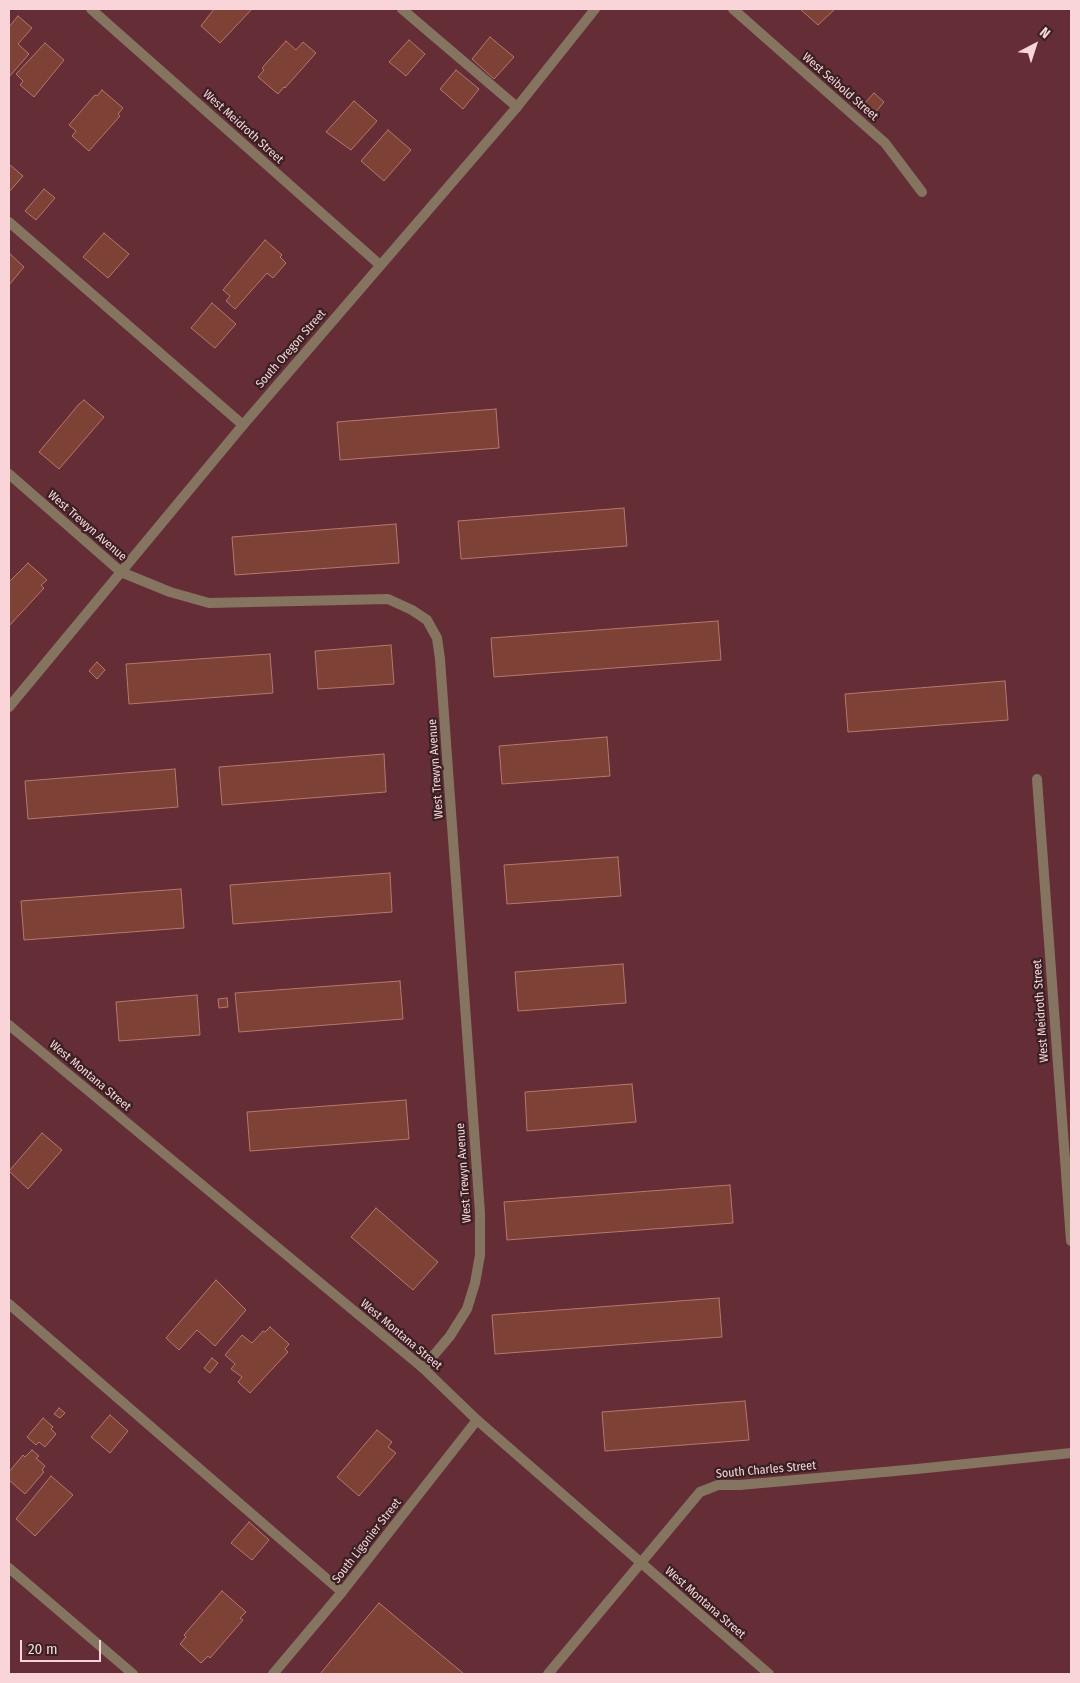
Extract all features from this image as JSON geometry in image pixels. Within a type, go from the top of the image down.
[{"type":"street","name":"West Meidroth Street","points":[[90,9],[380,265]]},
{"type":"street","points":[[402,9],[517,106]]},
{"type":"street","name":"South Oregon Street","points":[[9,707],[243,425],[517,106],[595,9]]},
{"type":"street","name":"West Seibold Street","points":[[733,9],[885,143],[922,192]]},
{"type":"street","points":[[9,222],[243,425]]},
{"type":"street","name":"West Trewyn Avenue","points":[[9,474],[121,572],[170,592],[208,603],[388,599],[412,610],[427,620],[437,638],[480,1212],[480,1255],[467,1309],[450,1336],[423,1368]]},
{"type":"street","name":"West Meidroth Street","points":[[1037,778],[1071,1241]]},
{"type":"street","name":"West Montana Street","points":[[9,1024],[423,1368],[477,1420],[769,1674]]},
{"type":"street","points":[[9,1304],[342,1592]]},
{"type":"street","name":"South Ligonier Street","points":[[273,1674],[342,1592],[477,1420]]},
{"type":"street","name":"South Charles Street","points":[[548,1674],[700,1492],[718,1485],[740,1485],[897,1471],[1071,1453]]},
{"type":"street","points":[[9,1568],[133,1674]]},
{"type":"building","points":[[214,9],[252,9],[220,43],[201,26]]},
{"type":"building","points":[[800,9],[835,9],[818,25]]},
{"type":"building","points":[[18,16],[32,28],[18,44],[29,54],[9,77],[9,27]]},
{"type":"building","points":[[490,37],[514,57],[494,79],[472,59]]},
{"type":"building","points":[[409,40],[425,54],[406,76],[389,62]]},
{"type":"building","points":[[286,41],[296,50],[303,42],[316,53],[278,94],[258,77],[264,70],[262,68]]},
{"type":"building","points":[[45,43],[64,60],[34,97],[20,85],[23,81],[16,74]]},
{"type":"building","points":[[456,70],[479,89],[463,109],[440,89]]},
{"type":"building","points":[[102,90],[123,108],[118,114],[120,116],[89,151],[72,136],[76,131],[69,125],[95,95],[97,96]]},
{"type":"building","points":[[874,93],[884,102],[875,113],[864,104]]},
{"type":"building","points":[[354,101],[377,121],[351,150],[326,132]]},
{"type":"building","points":[[388,130],[411,150],[384,181],[361,161]]},
{"type":"building","points":[[9,164],[23,176],[9,192]]},
{"type":"building","points":[[44,189],[55,198],[36,220],[25,211]]},
{"type":"building","points":[[104,233],[129,254],[108,278],[83,257]]},
{"type":"building","points":[[265,240],[282,255],[280,257],[286,263],[273,278],[267,273],[235,309],[226,301],[230,296],[223,290]]},
{"type":"building","points":[[9,255],[24,267],[9,285]]},
{"type":"building","points":[[212,303],[236,324],[215,348],[191,328]]},
{"type":"building","points":[[84,400],[104,417],[59,469],[39,452]]},
{"type":"building","points":[[496,409],[499,448],[340,460],[337,422]]},
{"type":"building","points":[[624,508],[627,546],[461,559],[458,521]]},
{"type":"building","points":[[396,524],[399,563],[235,575],[232,537]]},
{"type":"building","points":[[28,563],[47,580],[41,585],[44,588],[9,626],[9,582]]},
{"type":"building","points":[[718,621],[721,660],[494,677],[491,638]]},
{"type":"building","points":[[391,645],[394,684],[318,689],[315,651]]},
{"type":"building","points":[[270,654],[273,693],[129,704],[126,664]]},
{"type":"building","points":[[97,662],[105,670],[97,679],[89,671]]},
{"type":"building","points":[[1005,681],[1008,720],[848,732],[845,694]]},
{"type":"building","points":[[607,737],[610,776],[502,784],[499,746]]},
{"type":"building","points":[[384,754],[386,792],[222,805],[219,767]]},
{"type":"building","points":[[175,769],[178,807],[28,819],[25,781]]},
{"type":"building","points":[[618,857],[621,896],[507,904],[504,865]]},
{"type":"building","points":[[390,873],[392,912],[233,924],[230,885]]},
{"type":"building","points":[[181,889],[184,928],[24,940],[21,901]]},
{"type":"building","points":[[623,964],[626,1003],[518,1011],[515,972]]},
{"type":"building","points":[[400,981],[403,1019],[239,1032],[235,993]]},
{"type":"building","points":[[197,995],[200,1035],[119,1041],[116,1002]]},
{"type":"building","points":[[227,998],[228,1007],[219,1008],[218,999]]},
{"type":"building","points":[[632,1084],[636,1122],[527,1131],[525,1092]]},
{"type":"building","points":[[406,1100],[409,1139],[250,1151],[247,1112]]},
{"type":"building","points":[[42,1133],[62,1150],[28,1189],[9,1171]]},
{"type":"building","points":[[730,1185],[733,1223],[507,1240],[504,1202]]},
{"type":"building","points":[[376,1208],[438,1262],[413,1290],[351,1237]]},
{"type":"building","points":[[216,1280],[246,1310],[215,1346],[197,1330],[179,1350],[166,1338]]},
{"type":"building","points":[[719,1298],[722,1337],[495,1354],[492,1315]]},
{"type":"building","points":[[270,1327],[289,1344],[285,1349],[288,1352],[250,1393],[238,1382],[242,1377],[231,1369],[235,1364],[225,1355],[242,1335],[252,1343],[263,1331],[265,1332]]},
{"type":"building","points":[[212,1358],[218,1363],[210,1373],[204,1368]]},
{"type":"building","points":[[745,1401],[749,1440],[605,1451],[602,1412]]},
{"type":"building","points":[[59,1408],[65,1413],[60,1418],[54,1414]]},
{"type":"building","points":[[110,1415],[128,1431],[110,1453],[91,1437]]},
{"type":"building","points":[[43,1418],[53,1427],[51,1429],[56,1434],[45,1447],[39,1442],[36,1445],[27,1437]]},
{"type":"building","points":[[377,1430],[392,1442],[388,1447],[396,1453],[359,1496],[337,1477]]},
{"type":"building","points":[[32,1450],[39,1456],[36,1458],[45,1466],[42,1470],[44,1472],[25,1494],[9,1480],[9,1472],[23,1455],[25,1457]]},
{"type":"building","points":[[51,1476],[73,1495],[35,1536],[16,1519]]},
{"type":"building","points":[[249,1522],[269,1540],[252,1560],[231,1543]]},
{"type":"building","points":[[222,1591],[246,1612],[240,1618],[243,1620],[210,1658],[208,1656],[201,1663],[180,1644],[186,1637],[184,1635]]},
{"type":"building","points":[[379,1603],[464,1674],[320,1674]]}]
